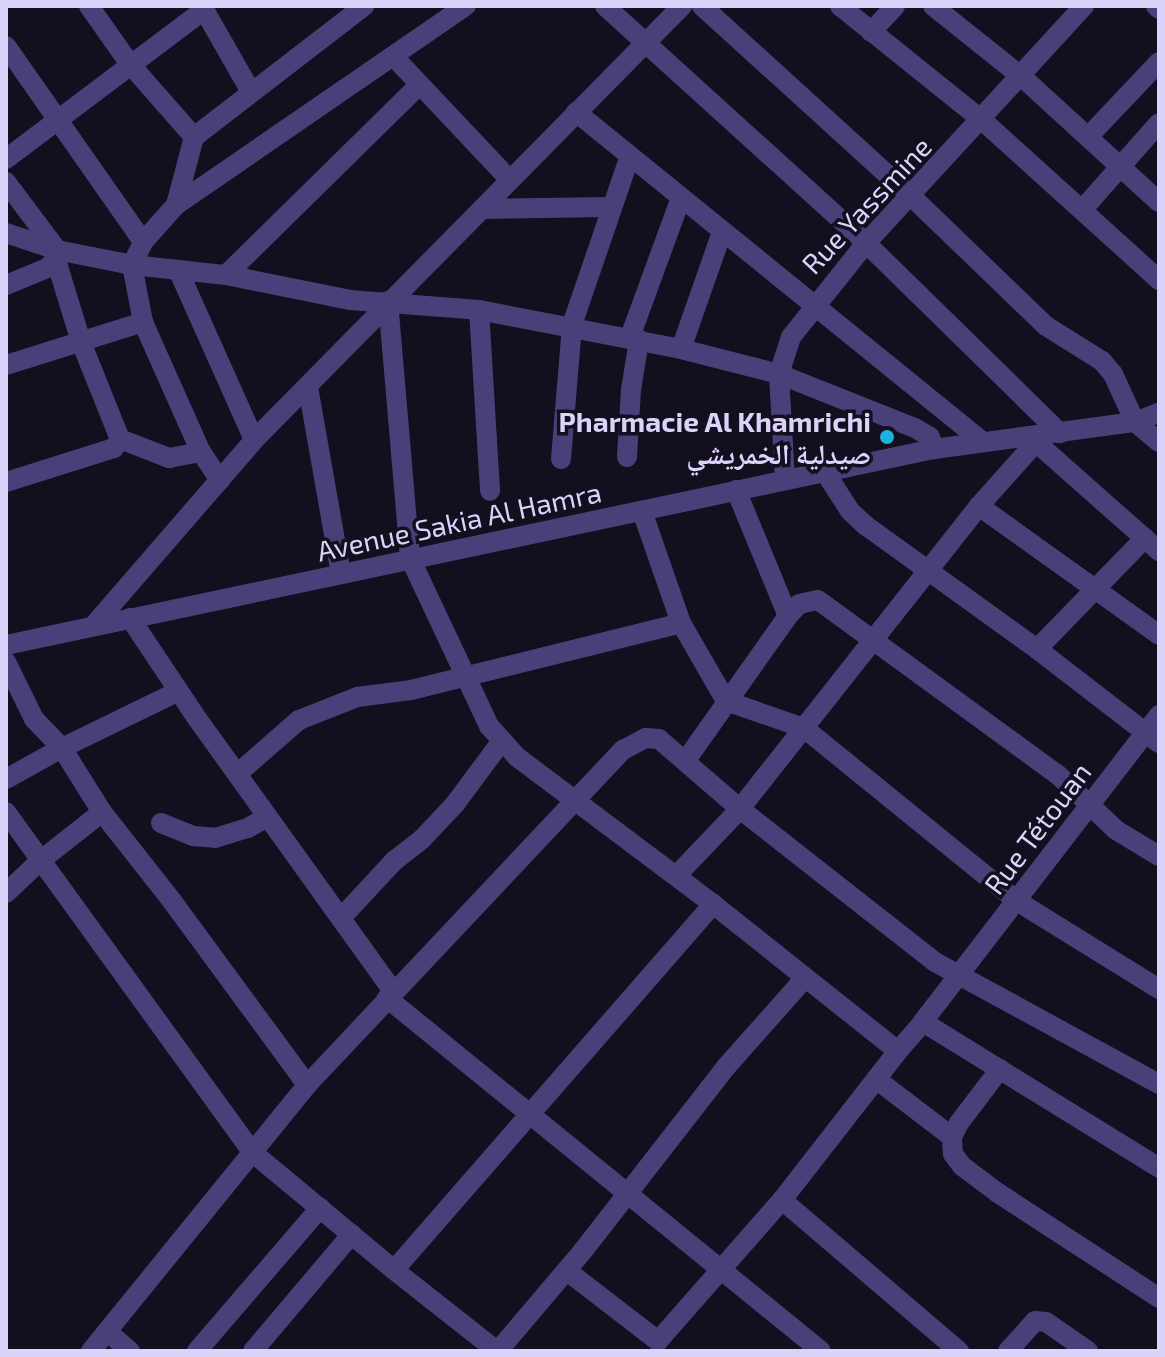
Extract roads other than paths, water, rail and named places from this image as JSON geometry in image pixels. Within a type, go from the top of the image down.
[{"type":"street","points":[[89,6],[129,63],[194,137]]},
{"type":"street","points":[[176,205],[194,137],[364,6]]},
{"type":"street","points":[[220,480],[201,452],[143,322],[132,265],[143,242],[176,205],[466,6]]},
{"type":"street","points":[[605,6],[866,243],[1060,433]]},
{"type":"street","points":[[94,625],[254,440],[682,6]]},
{"type":"street","points":[[702,6],[912,197],[1046,326],[1102,361],[1113,374],[1135,422],[1159,442]]},
{"type":"street","points":[[840,6],[982,120],[1159,280]]},
{"type":"street","points":[[871,32],[895,6]]},
{"type":"street","points":[[933,6],[1022,77],[1159,202]]},
{"type":"street","name":"Rue Yassmine","points":[[785,479],[779,374],[791,337],[812,306],[866,243],[912,197],[1084,6]]},
{"type":"street","points":[[6,159],[129,63],[204,12],[251,92]]},
{"type":"street","points":[[6,46],[143,242]]},
{"type":"street","points":[[394,57],[418,86],[510,180]]},
{"type":"street","points":[[1088,137],[1159,62]]},
{"type":"street","points":[[226,275],[418,86]]},
{"type":"street","points":[[576,112],[983,442]]},
{"type":"street","points":[[1082,210],[1159,123]]},
{"type":"street","points":[[561,459],[572,325],[630,156]]},
{"type":"street","points":[[6,182],[57,255],[81,342],[120,439],[169,458],[201,452]]},
{"type":"street","points":[[627,457],[635,338],[681,198]]},
{"type":"street","points":[[482,209],[610,207]]},
{"type":"street","points":[[681,349],[722,232]]},
{"type":"street","points":[[6,233],[57,255],[179,272],[226,275],[303,293],[479,310],[635,338],[779,374],[915,428],[930,437],[934,449]]},
{"type":"street","points":[[6,285],[47,268],[57,255]]},
{"type":"street","points":[[179,272],[254,440]]},
{"type":"street","points":[[388,301],[410,558],[465,677],[501,742],[677,875],[898,1051]]},
{"type":"street","points":[[479,310],[490,491]]},
{"type":"street","points":[[6,365],[143,322]]},
{"type":"street","points":[[308,387],[341,574]]},
{"type":"street","name":"Avenue Sakia Al Hamra","points":[[6,645],[934,449],[1033,439],[1135,422],[1159,413]]},
{"type":"street","points":[[6,482],[114,448],[120,439]]},
{"type":"street","points":[[677,875],[740,809],[1033,439],[1152,545],[1095,590],[1037,649]]},
{"type":"street","points":[[825,472],[850,511],[1152,738]]},
{"type":"street","points":[[736,490],[788,616]]},
{"type":"street","points":[[979,506],[1159,635]]},
{"type":"street","points":[[642,511],[681,623],[726,701],[804,728],[1017,901],[1159,989]]},
{"type":"street","points":[[686,760],[788,616],[799,604],[818,600],[1057,774],[1116,830],[1159,856]]},
{"type":"street","points":[[130,618],[267,817],[341,918],[390,995],[627,1194],[821,1351]]},
{"type":"street","points":[[237,774],[299,720],[357,697],[411,690],[681,623]]},
{"type":"street","points":[[6,662],[34,719],[62,748],[102,812],[172,901],[307,1085]]},
{"type":"street","points":[[6,779],[179,691]]},
{"type":"street","name":"Rue Tétouan","points":[[660,1348],[782,1200],[898,1051],[962,976],[1091,804],[1152,738],[1159,715]]},
{"type":"street","points":[[91,1351],[307,1085],[576,798],[633,743],[646,738],[659,739],[740,809],[906,940],[962,976],[1159,1084]]},
{"type":"street","points":[[341,918],[394,861],[422,839],[455,804],[501,742]]},
{"type":"street","points":[[6,812],[252,1152],[394,1270],[498,1351],[567,1271],[726,1067],[805,978]]},
{"type":"street","points":[[6,893],[40,861],[102,812]]},
{"type":"street","points":[[161,823],[194,836],[215,838],[248,828],[267,817]]},
{"type":"street","points":[[394,1270],[713,904]]},
{"type":"street","points":[[923,1022],[1159,1168]]},
{"type":"street","points":[[1000,1069],[952,1137],[953,1154],[962,1166],[998,1193],[1159,1298]]},
{"type":"street","points":[[876,1079],[952,1137]]},
{"type":"street","points":[[782,1200],[959,1351]]},
{"type":"street","points":[[197,1351],[320,1208]]},
{"type":"street","points":[[253,1351],[352,1234]]},
{"type":"street","points":[[567,1271],[660,1348]]},
{"type":"street","points":[[1008,1351],[1035,1321],[1046,1322],[1088,1351]]},
{"type":"street","points":[[108,1332],[130,1351]]},
{"type":"place","name":"Pharmacie Al Khamrichi صيدلية الخمريشي","points":[[887,437]]}]
